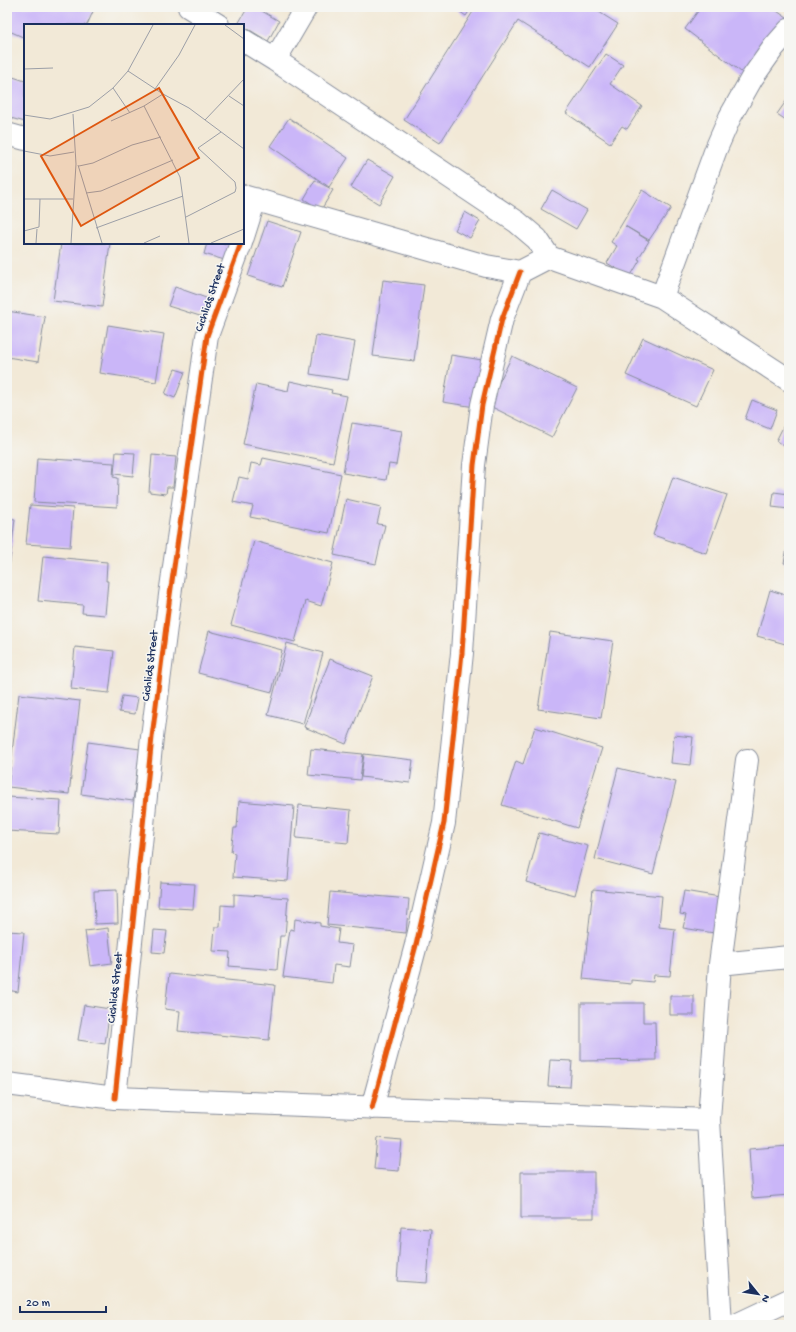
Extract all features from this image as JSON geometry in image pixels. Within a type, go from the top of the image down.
[{"type":"street","points":[[189,7],[216,24]]},
{"type":"street","points":[[275,60],[306,7]]},
{"type":"street","points":[[662,297],[716,149],[730,117],[752,78],[774,47],[789,30]]},
{"type":"street","points":[[244,41],[517,222],[537,239],[549,258],[662,297],[789,380]]},
{"type":"street","points":[[7,134],[24,139]]},
{"type":"street","points":[[244,230],[249,198],[486,266],[520,272],[549,258]]},
{"type":"street","name":"Cichlids Street","points":[[115,1098],[152,737],[170,595],[207,336],[241,244]]},
{"type":"street","points":[[372,1108],[416,945],[444,823],[462,653],[474,466],[482,405],[502,319],[520,272]]},
{"type":"street","points":[[721,1325],[709,1120],[720,964],[747,760]]},
{"type":"street","points":[[720,964],[789,957]]},
{"type":"street","points":[[7,1084],[115,1098],[709,1120]]},
{"type":"street","points":[[736,1325],[789,1300]]},
{"type":"building","points":[[7,7],[95,7],[87,24],[24,24],[24,38],[7,30]]},
{"type":"building","points":[[248,7],[255,7],[279,21],[268,41],[244,27],[244,24],[238,24]]},
{"type":"building","points":[[453,7],[472,7],[466,16]]},
{"type":"building","points":[[476,7],[591,7],[618,24],[590,67],[518,21],[440,143],[404,120]]},
{"type":"building","points":[[701,7],[771,7],[787,18],[745,75],[685,29]]},
{"type":"building","points":[[606,54],[623,65],[610,84],[642,106],[627,129],[622,126],[610,143],[566,113]]},
{"type":"building","points":[[7,75],[24,81],[24,122],[7,117]]},
{"type":"building","points":[[789,97],[789,122],[777,114]]},
{"type":"building","points":[[289,118],[348,158],[329,187],[270,146]]},
{"type":"building","points":[[367,160],[395,176],[379,204],[351,187]]},
{"type":"building","points":[[315,180],[333,190],[321,210],[304,199]]},
{"type":"building","points":[[552,190],[587,210],[576,229],[541,209]]},
{"type":"building","points":[[642,190],[671,208],[649,240],[625,226],[649,241],[638,259],[640,260],[630,277],[607,263],[617,246],[611,242]]},
{"type":"building","points":[[465,212],[480,221],[470,238],[455,230]]},
{"type":"building","points":[[267,221],[301,232],[282,287],[248,276]]},
{"type":"building","points":[[61,244],[110,244],[102,307],[53,301]]},
{"type":"building","points":[[207,244],[226,244],[233,246],[228,261],[204,254]]},
{"type":"building","points":[[383,280],[424,285],[414,361],[373,356]]},
{"type":"building","points":[[175,287],[209,299],[203,317],[168,306]]},
{"type":"building","points":[[7,311],[45,317],[38,362],[7,357]]},
{"type":"building","points":[[108,325],[164,334],[156,382],[100,373]]},
{"type":"building","points":[[316,335],[355,342],[348,380],[310,374]]},
{"type":"building","points":[[643,338],[713,370],[696,406],[626,375]]},
{"type":"building","points":[[451,355],[482,360],[475,407],[443,402]]},
{"type":"building","points":[[512,356],[577,388],[552,437],[488,405]]},
{"type":"building","points":[[175,369],[185,372],[175,398],[165,394]]},
{"type":"building","points":[[290,381],[332,390],[331,393],[347,396],[333,462],[243,444],[256,384],[288,391]]},
{"type":"building","points":[[752,400],[777,410],[770,429],[745,419]]},
{"type":"building","points":[[787,419],[789,421],[789,448],[776,441]]},
{"type":"building","points":[[352,423],[402,431],[396,465],[389,464],[386,480],[343,473]]},
{"type":"building","points":[[116,452],[135,453],[133,476],[114,474]]},
{"type":"building","points":[[152,455],[176,457],[173,487],[167,487],[166,494],[149,492]]},
{"type":"building","points":[[37,458],[114,463],[113,477],[118,478],[117,507],[34,502]]},
{"type":"building","points":[[263,458],[341,474],[329,533],[250,517],[253,506],[233,502],[239,477],[248,479],[251,463],[261,465]]},
{"type":"building","points":[[673,477],[727,495],[706,553],[653,535]]},
{"type":"building","points":[[774,492],[789,494],[789,509],[772,507]]},
{"type":"building","points":[[346,499],[381,507],[377,524],[385,525],[376,564],[334,555]]},
{"type":"building","points":[[30,505],[73,508],[70,547],[26,544]]},
{"type":"building","points":[[7,518],[15,519],[8,577],[7,577]]},
{"type":"building","points":[[254,541],[333,563],[321,606],[306,601],[295,642],[231,625]]},
{"type":"building","points":[[789,543],[789,564],[784,563]]},
{"type":"building","points":[[43,556],[107,562],[106,581],[108,581],[105,615],[82,613],[83,605],[38,601]]},
{"type":"building","points":[[770,590],[789,596],[789,645],[757,636]]},
{"type":"building","points":[[209,631],[282,650],[272,692],[198,673]]},
{"type":"building","points":[[550,632],[613,641],[601,718],[538,709]]},
{"type":"building","points":[[287,643],[323,653],[303,724],[268,715]]},
{"type":"building","points":[[75,647],[114,651],[109,693],[71,689]]},
{"type":"building","points":[[330,659],[373,676],[346,744],[304,727]]},
{"type":"building","points":[[19,694],[80,701],[69,794],[8,787]]},
{"type":"building","points":[[122,696],[138,698],[135,714],[119,712]]},
{"type":"building","points":[[535,727],[602,748],[577,828],[502,805],[516,761],[523,764]]},
{"type":"building","points":[[674,735],[693,737],[690,765],[671,763]]},
{"type":"building","points":[[88,742],[140,749],[133,801],[81,794]]},
{"type":"building","points":[[311,749],[363,754],[360,780],[308,775]]},
{"type":"building","points":[[364,754],[413,760],[410,783],[361,777]]},
{"type":"building","points":[[618,768],[676,782],[653,874],[595,859]]},
{"type":"building","points":[[7,797],[61,800],[59,834],[7,831]]},
{"type":"building","points":[[239,801],[294,806],[288,881],[233,877],[235,853],[231,852],[234,828],[237,828]]},
{"type":"building","points":[[299,805],[351,810],[348,843],[296,838]]},
{"type":"building","points":[[539,833],[588,846],[575,895],[526,882]]},
{"type":"building","points":[[160,882],[195,884],[193,909],[158,907]]},
{"type":"building","points":[[593,889],[662,896],[659,927],[675,929],[670,976],[654,975],[653,982],[631,980],[631,984],[583,979]]},
{"type":"building","points":[[117,890],[118,923],[95,924],[94,891]]},
{"type":"building","points":[[684,891],[720,897],[714,933],[683,928],[686,915],[680,914]]},
{"type":"building","points":[[330,892],[409,899],[406,933],[327,925]]},
{"type":"building","points":[[234,894],[288,898],[285,936],[280,936],[277,970],[229,966],[230,952],[213,951],[215,927],[220,927],[221,905],[234,906]]},
{"type":"building","points":[[295,919],[320,923],[320,926],[339,929],[337,943],[353,945],[350,967],[334,965],[332,983],[283,977],[290,929],[294,930]]},
{"type":"building","points":[[108,928],[112,963],[90,966],[85,931]]},
{"type":"building","points":[[154,930],[167,931],[164,953],[152,952]]},
{"type":"building","points":[[7,931],[24,932],[18,992],[7,990]]},
{"type":"building","points":[[169,974],[275,985],[269,1040],[178,1031],[180,1011],[165,1009]]},
{"type":"building","points":[[670,996],[694,996],[694,1015],[670,1015]]},
{"type":"building","points":[[581,1003],[643,1003],[643,1022],[655,1022],[656,1060],[581,1061]]},
{"type":"building","points":[[84,1005],[110,1009],[105,1044],[78,1040]]},
{"type":"building","points":[[550,1060],[572,1061],[570,1087],[548,1086]]},
{"type":"building","points":[[377,1138],[402,1140],[399,1171],[374,1169]]},
{"type":"building","points":[[789,1146],[789,1195],[752,1198],[749,1149]]},
{"type":"building","points":[[521,1172],[594,1172],[594,1218],[521,1218]]},
{"type":"building","points":[[401,1227],[431,1229],[427,1283],[397,1281]]},
{"type":"cycle path","points":[[115,1098],[152,737],[170,595],[207,336],[241,244]]},
{"type":"cycle path","points":[[372,1108],[416,945],[444,823],[462,653],[474,465],[482,405],[502,319],[520,272]]}]
